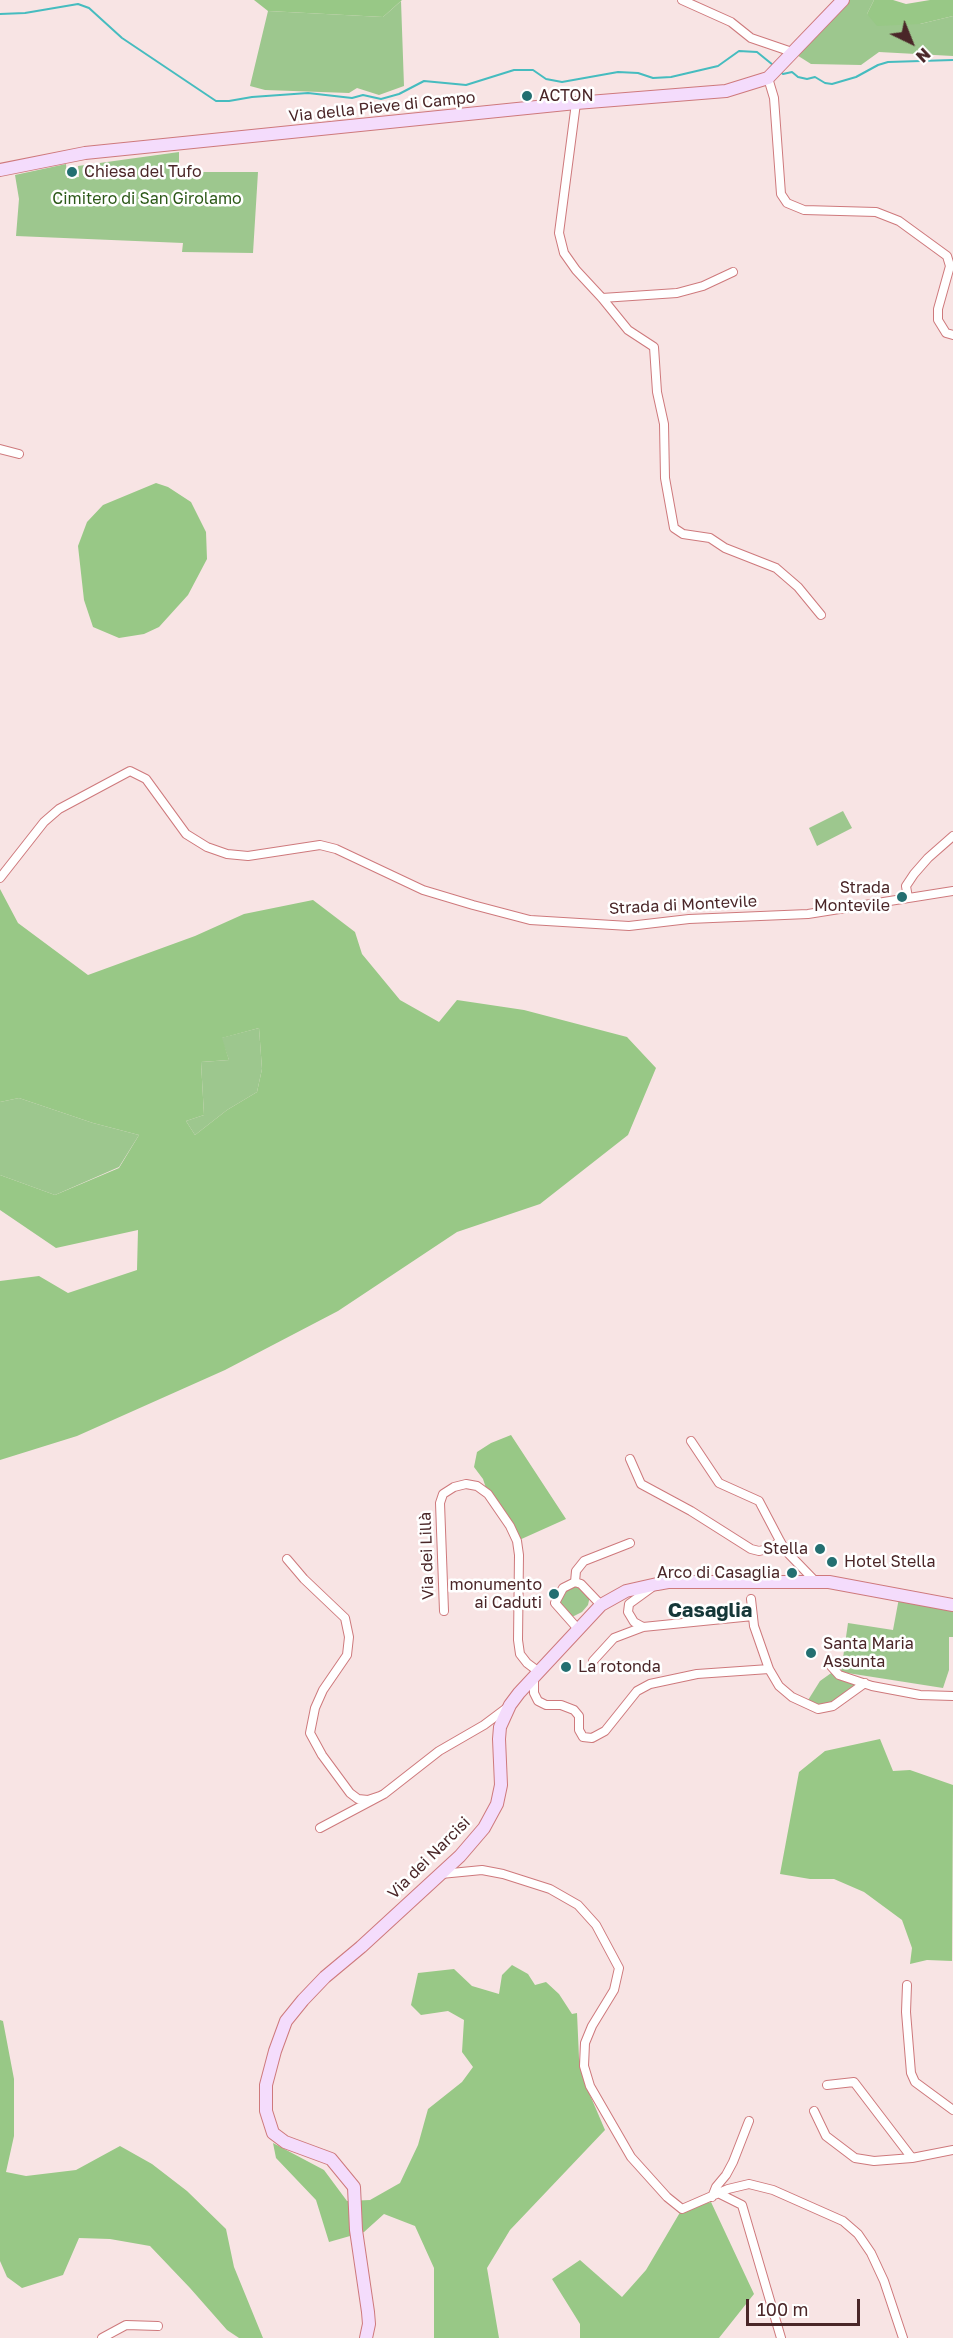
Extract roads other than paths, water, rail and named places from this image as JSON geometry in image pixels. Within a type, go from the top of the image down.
[{"type":"street","points":[[682,0],[731,22],[751,38],[789,56]]},
{"type":"street","points":[[843,0],[768,78],[774,98],[781,194],[787,203],[804,210],[876,212],[899,221],[947,256],[950,266],[938,309],[938,320],[946,333],[953,335]]},
{"type":"street","name":"Via della Pieve di Campo","points":[[0,170],[85,153],[576,103],[726,91],[768,78]]},
{"type":"street","points":[[576,103],[559,233],[564,253],[576,270],[628,330],[654,347],[657,392],[664,424],[665,478],[674,528],[683,534],[710,538],[725,548],[776,568],[798,587],[821,615]]},
{"type":"street","points":[[602,298],[677,293],[703,286],[733,272]]},
{"type":"street","points":[[0,449],[19,454]]},
{"type":"street","name":"Strada di Montevile","points":[[0,878],[44,822],[59,808],[130,771],[146,778],[186,834],[226,854],[248,856],[320,845],[336,849],[423,890],[530,920],[629,926],[689,919],[808,914],[953,891]]},
{"type":"street","points":[[908,898],[906,886],[928,858],[953,836]]},
{"type":"street","points":[[691,1441],[719,1482],[759,1501],[785,1550],[815,1581]]},
{"type":"street","points":[[630,1459],[641,1484],[691,1511],[751,1549],[759,1551],[772,1548],[780,1541]]},
{"type":"street","name":"Via dei Lillà","points":[[444,1611],[440,1503],[443,1494],[454,1487],[466,1484],[477,1486],[488,1494],[517,1540],[519,1555],[518,1640],[520,1654],[536,1675]]},
{"type":"street","points":[[575,1582],[576,1571],[584,1561],[630,1544]]},
{"type":"street","points":[[287,1559],[304,1579],[345,1618],[349,1637],[347,1656],[319,1699],[310,1733],[322,1755],[350,1794],[358,1799],[368,1800],[380,1796]]},
{"type":"street","name":"Via dei Narcisi","points":[[366,2338],[368,2312],[356,2230],[354,2187],[331,2159],[285,2142],[273,2133],[266,2111],[266,2085],[286,2021],[325,1977],[361,1947],[472,1844],[484,1828],[497,1804],[502,1774],[499,1739],[510,1705],[601,1605],[626,1591],[657,1584],[668,1582],[829,1581],[953,1605]]},
{"type":"street","points":[[575,1582],[588,1590],[601,1605]]},
{"type":"street","points":[[575,1582],[563,1588],[555,1603],[578,1629]]},
{"type":"street","points":[[643,1627],[634,1622],[628,1612],[629,1604],[657,1584]]},
{"type":"street","points":[[751,1599],[754,1626],[769,1669],[778,1686],[792,1697],[818,1709],[833,1706],[865,1683]]},
{"type":"street","points":[[593,1661],[614,1638],[643,1627],[753,1616]]},
{"type":"street","points":[[830,1665],[839,1675],[865,1683],[920,1695],[953,1696]]},
{"type":"street","points":[[536,1675],[534,1693],[538,1701],[546,1705],[561,1705],[574,1710],[579,1716],[579,1730],[583,1737],[592,1738],[605,1731],[637,1691],[650,1684],[698,1674],[769,1669]]},
{"type":"street","points":[[320,1828],[380,1796],[439,1751],[484,1725],[510,1705]]},
{"type":"street","points":[[437,1875],[482,1870],[503,1874],[550,1889],[578,1905],[596,1925],[619,1968],[614,1990],[592,2026],[585,2043],[584,2066],[590,2086],[631,2157],[675,2205],[682,2209],[748,2184],[764,2187],[843,2221],[858,2234],[871,2253],[884,2281],[903,2338]]},
{"type":"street","points":[[907,1985],[906,2012],[911,2073],[915,2082],[953,2110]]},
{"type":"street","points":[[827,2085],[854,2082],[912,2158]]},
{"type":"street","points":[[814,2111],[826,2136],[855,2158],[874,2161],[912,2158],[953,2150]]},
{"type":"street","points":[[716,2195],[716,2187],[733,2162],[749,2121]]},
{"type":"street","points":[[716,2195],[742,2205],[781,2338]]},
{"type":"street","points":[[102,2338],[126,2325],[158,2326]]},
{"type":"waterway","points":[[0,14],[25,13],[78,4],[89,8],[122,38],[216,101],[308,93],[352,98],[363,95],[381,99],[399,94],[424,81],[466,85],[514,70],[533,70],[546,79],[562,82],[618,72],[638,73],[653,78],[671,77],[718,66],[739,51],[757,52],[773,65]]},
{"type":"waterway","points":[[779,71],[783,74],[792,72],[798,77],[807,79],[815,77],[832,84],[856,77],[888,62],[953,60]]},
{"type":"place","name":"ACTON","points":[[527,96]]},
{"type":"place","name":"Chiesa del Tufo","points":[[72,172]]},
{"type":"place","name":"Strada Montevile","points":[[902,897]]},
{"type":"place","name":"Stella","points":[[820,1549]]},
{"type":"place","name":"Hotel Stella","points":[[832,1562]]},
{"type":"place","name":"Arco di Casaglia","points":[[792,1573]]},
{"type":"place","name":"monumento ai Caduti","points":[[554,1594]]},
{"type":"place","name":"Santa Maria Assunta","points":[[811,1653]]},
{"type":"place","name":"La rotonda","points":[[566,1667]]},
{"type":"district","name":"Casaglia","points":[[710,1611]]},
{"type":"park label","name":"Cimitero di San Girolamo","points":[[147,199]]}]
